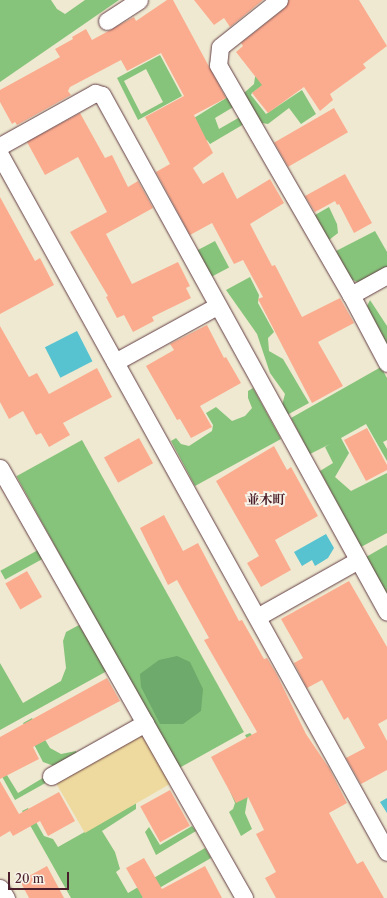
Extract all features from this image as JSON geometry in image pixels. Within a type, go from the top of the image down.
[{"type":"street","points":[[107,21],[139,0]]},
{"type":"street","points":[[279,0],[220,47],[218,65],[351,295],[387,363]]},
{"type":"street","points":[[0,146],[95,93],[102,95],[387,612]]},
{"type":"street","points":[[0,155],[385,844]]},
{"type":"street","points":[[351,295],[387,275]]},
{"type":"street","points":[[115,362],[217,306]]},
{"type":"street","points":[[0,468],[244,898]]},
{"type":"street","points":[[257,617],[358,560]]},
{"type":"street","points":[[51,776],[145,723]]},
{"type":"street","points":[[0,888],[6,898]]},
{"type":"green space","points":[[0,0],[51,0],[57,9],[65,14],[85,0],[119,0],[0,82]]},
{"type":"green space","points":[[160,55],[182,96],[138,120],[117,78]],"holes":[[[146,69],[163,102],[141,114],[124,81]]]},
{"type":"green space","points":[[267,63],[284,70],[251,95],[266,114],[302,90],[316,114],[301,124],[289,108],[268,124],[262,123],[244,93],[254,84],[255,77]]},
{"type":"green space","points":[[231,95],[235,106],[215,118],[219,129],[240,117],[244,124],[210,144],[207,140],[172,159],[194,118]]},
{"type":"green space","points":[[329,207],[337,224],[338,233],[329,240],[315,215]]},
{"type":"green space","points":[[375,231],[387,252],[387,267],[359,283],[351,279],[336,251]]},
{"type":"green space","points":[[215,241],[229,267],[211,277],[196,251]]},
{"type":"green space","points":[[250,277],[259,295],[258,303],[274,332],[268,338],[269,351],[283,359],[309,403],[287,415],[282,405],[285,394],[270,373],[257,334],[226,290]]},
{"type":"green space","points":[[370,300],[387,326],[387,345],[367,306]]},
{"type":"green space","points":[[381,367],[387,378],[387,440],[383,442],[387,449],[387,461],[366,424],[341,438],[349,453],[335,477],[351,491],[387,473],[387,533],[361,547],[320,471],[333,463],[325,447],[330,444],[310,454],[291,418]]},
{"type":"green space","points":[[253,388],[281,439],[195,486],[171,441],[176,438],[181,444],[189,446],[212,431],[213,425],[206,413],[216,407],[232,421],[245,416],[252,408],[248,398],[248,391]]},
{"type":"green space","points":[[82,440],[244,732],[178,768],[16,476]]},
{"type":"green space","points":[[387,545],[387,595],[366,557]]},
{"type":"green space","points":[[38,550],[43,559],[5,580],[0,571]]},
{"type":"green space","points":[[79,625],[107,671],[0,730],[0,663],[23,703],[61,681],[66,668],[63,641],[66,632]]},
{"type":"green space","points":[[177,656],[190,662],[203,689],[201,711],[183,724],[160,724],[141,687],[140,674],[159,660]]},
{"type":"green space","points":[[32,718],[50,748],[61,754],[76,751],[78,755],[54,766],[43,762],[23,723]]},
{"type":"green space","points":[[250,733],[261,744],[275,738],[279,746],[267,757],[278,780],[248,795],[245,813],[252,829],[241,836],[229,812],[233,809],[235,803],[229,789],[242,781],[253,780],[265,774],[245,735]]},
{"type":"green space","points":[[2,767],[18,793],[46,776],[49,781],[15,800],[0,773]]},
{"type":"green space","points":[[136,803],[136,809],[102,831],[115,852],[120,869],[116,872],[128,893],[205,848],[211,858],[142,898],[71,898],[22,811],[28,808],[44,836],[53,839],[58,847]]},
{"type":"green space","points":[[192,826],[196,831],[156,855],[145,832],[149,827],[160,845]]},
{"type":"sand","points":[[142,732],[172,783],[85,833],[55,782]]},
{"type":"water","points":[[77,331],[92,361],[60,378],[45,347]]},
{"type":"water","points":[[326,534],[334,548],[328,558],[315,566],[312,560],[302,566],[294,552]]},
{"type":"water","points":[[387,798],[387,813],[380,802]]},
{"type":"building","points":[[167,0],[173,0],[226,98],[194,115],[213,153],[193,168],[203,184],[223,172],[237,199],[270,179],[284,203],[250,224],[272,266],[275,265],[302,317],[340,298],[354,323],[318,342],[343,386],[312,403],[258,299],[263,297],[243,260],[234,264],[212,223],[190,235],[156,172],[170,164],[145,117],[184,96],[161,53],[127,71],[121,60],[70,87],[68,91],[71,95],[17,125],[15,122],[12,124],[0,102],[0,90],[60,57],[55,49],[73,39],[72,37],[86,29],[92,40],[134,17],[136,21]]},
{"type":"building","points":[[194,0],[263,0],[230,27],[224,18],[214,25]]},
{"type":"building","points":[[289,0],[359,0],[387,46],[363,64],[366,68],[330,94],[333,100],[320,111],[304,87],[268,113],[252,93],[262,85],[236,52],[243,46],[241,43],[285,8]]},
{"type":"building","points":[[334,108],[348,132],[288,167],[274,142]]},
{"type":"building","points":[[80,113],[105,158],[112,155],[128,187],[138,181],[153,208],[106,234],[132,284],[178,262],[190,286],[186,288],[191,298],[152,317],[154,321],[133,332],[124,315],[117,318],[106,297],[108,296],[70,232],[107,212],[78,157],[45,175],[27,142]]},
{"type":"building","points":[[345,174],[372,223],[354,233],[339,204],[337,205],[335,201],[315,212],[305,196]]},
{"type":"building","points":[[0,197],[35,261],[40,258],[54,285],[0,314]]},
{"type":"building","points":[[207,325],[224,358],[226,357],[241,383],[200,406],[212,427],[191,438],[180,419],[177,420],[146,366],[174,350],[170,344]]},
{"type":"building","points":[[0,326],[29,377],[37,373],[49,394],[97,368],[112,397],[63,423],[70,435],[49,447],[41,433],[36,435],[23,411],[9,419],[0,402]]},
{"type":"building","points":[[367,428],[387,465],[387,470],[366,481],[344,440]]},
{"type":"building","points":[[139,438],[153,463],[118,483],[104,457]]},
{"type":"building","points":[[274,446],[287,470],[291,467],[318,516],[275,540],[291,570],[261,587],[247,563],[259,556],[216,481]]},
{"type":"building","points":[[164,515],[183,551],[198,543],[239,621],[242,620],[264,659],[267,658],[276,673],[306,734],[329,768],[347,803],[329,813],[357,864],[363,861],[384,898],[276,898],[265,878],[276,872],[256,834],[264,830],[248,797],[236,803],[211,757],[257,732],[204,640],[209,638],[177,580],[168,585],[140,528]]},
{"type":"building","points":[[27,571],[42,597],[20,609],[5,584]]},
{"type":"building","points":[[349,581],[387,647],[387,719],[378,724],[387,741],[387,770],[361,784],[346,758],[365,748],[348,717],[344,720],[322,680],[307,688],[294,663],[303,658],[281,619]]},
{"type":"building","points":[[107,678],[120,701],[33,747],[39,759],[0,779],[0,737]]},
{"type":"building","points":[[0,781],[19,814],[59,792],[75,821],[48,836],[40,821],[13,836],[10,831],[0,837]]},
{"type":"building","points":[[170,790],[190,826],[160,842],[140,806]]},
{"type":"building","points":[[144,858],[162,889],[205,866],[222,898],[143,898],[126,868]]},
{"type":"building","points":[[47,866],[64,898],[29,898],[20,881]]},
{"type":"district","name":"並木町","points":[[266,499]]}]
